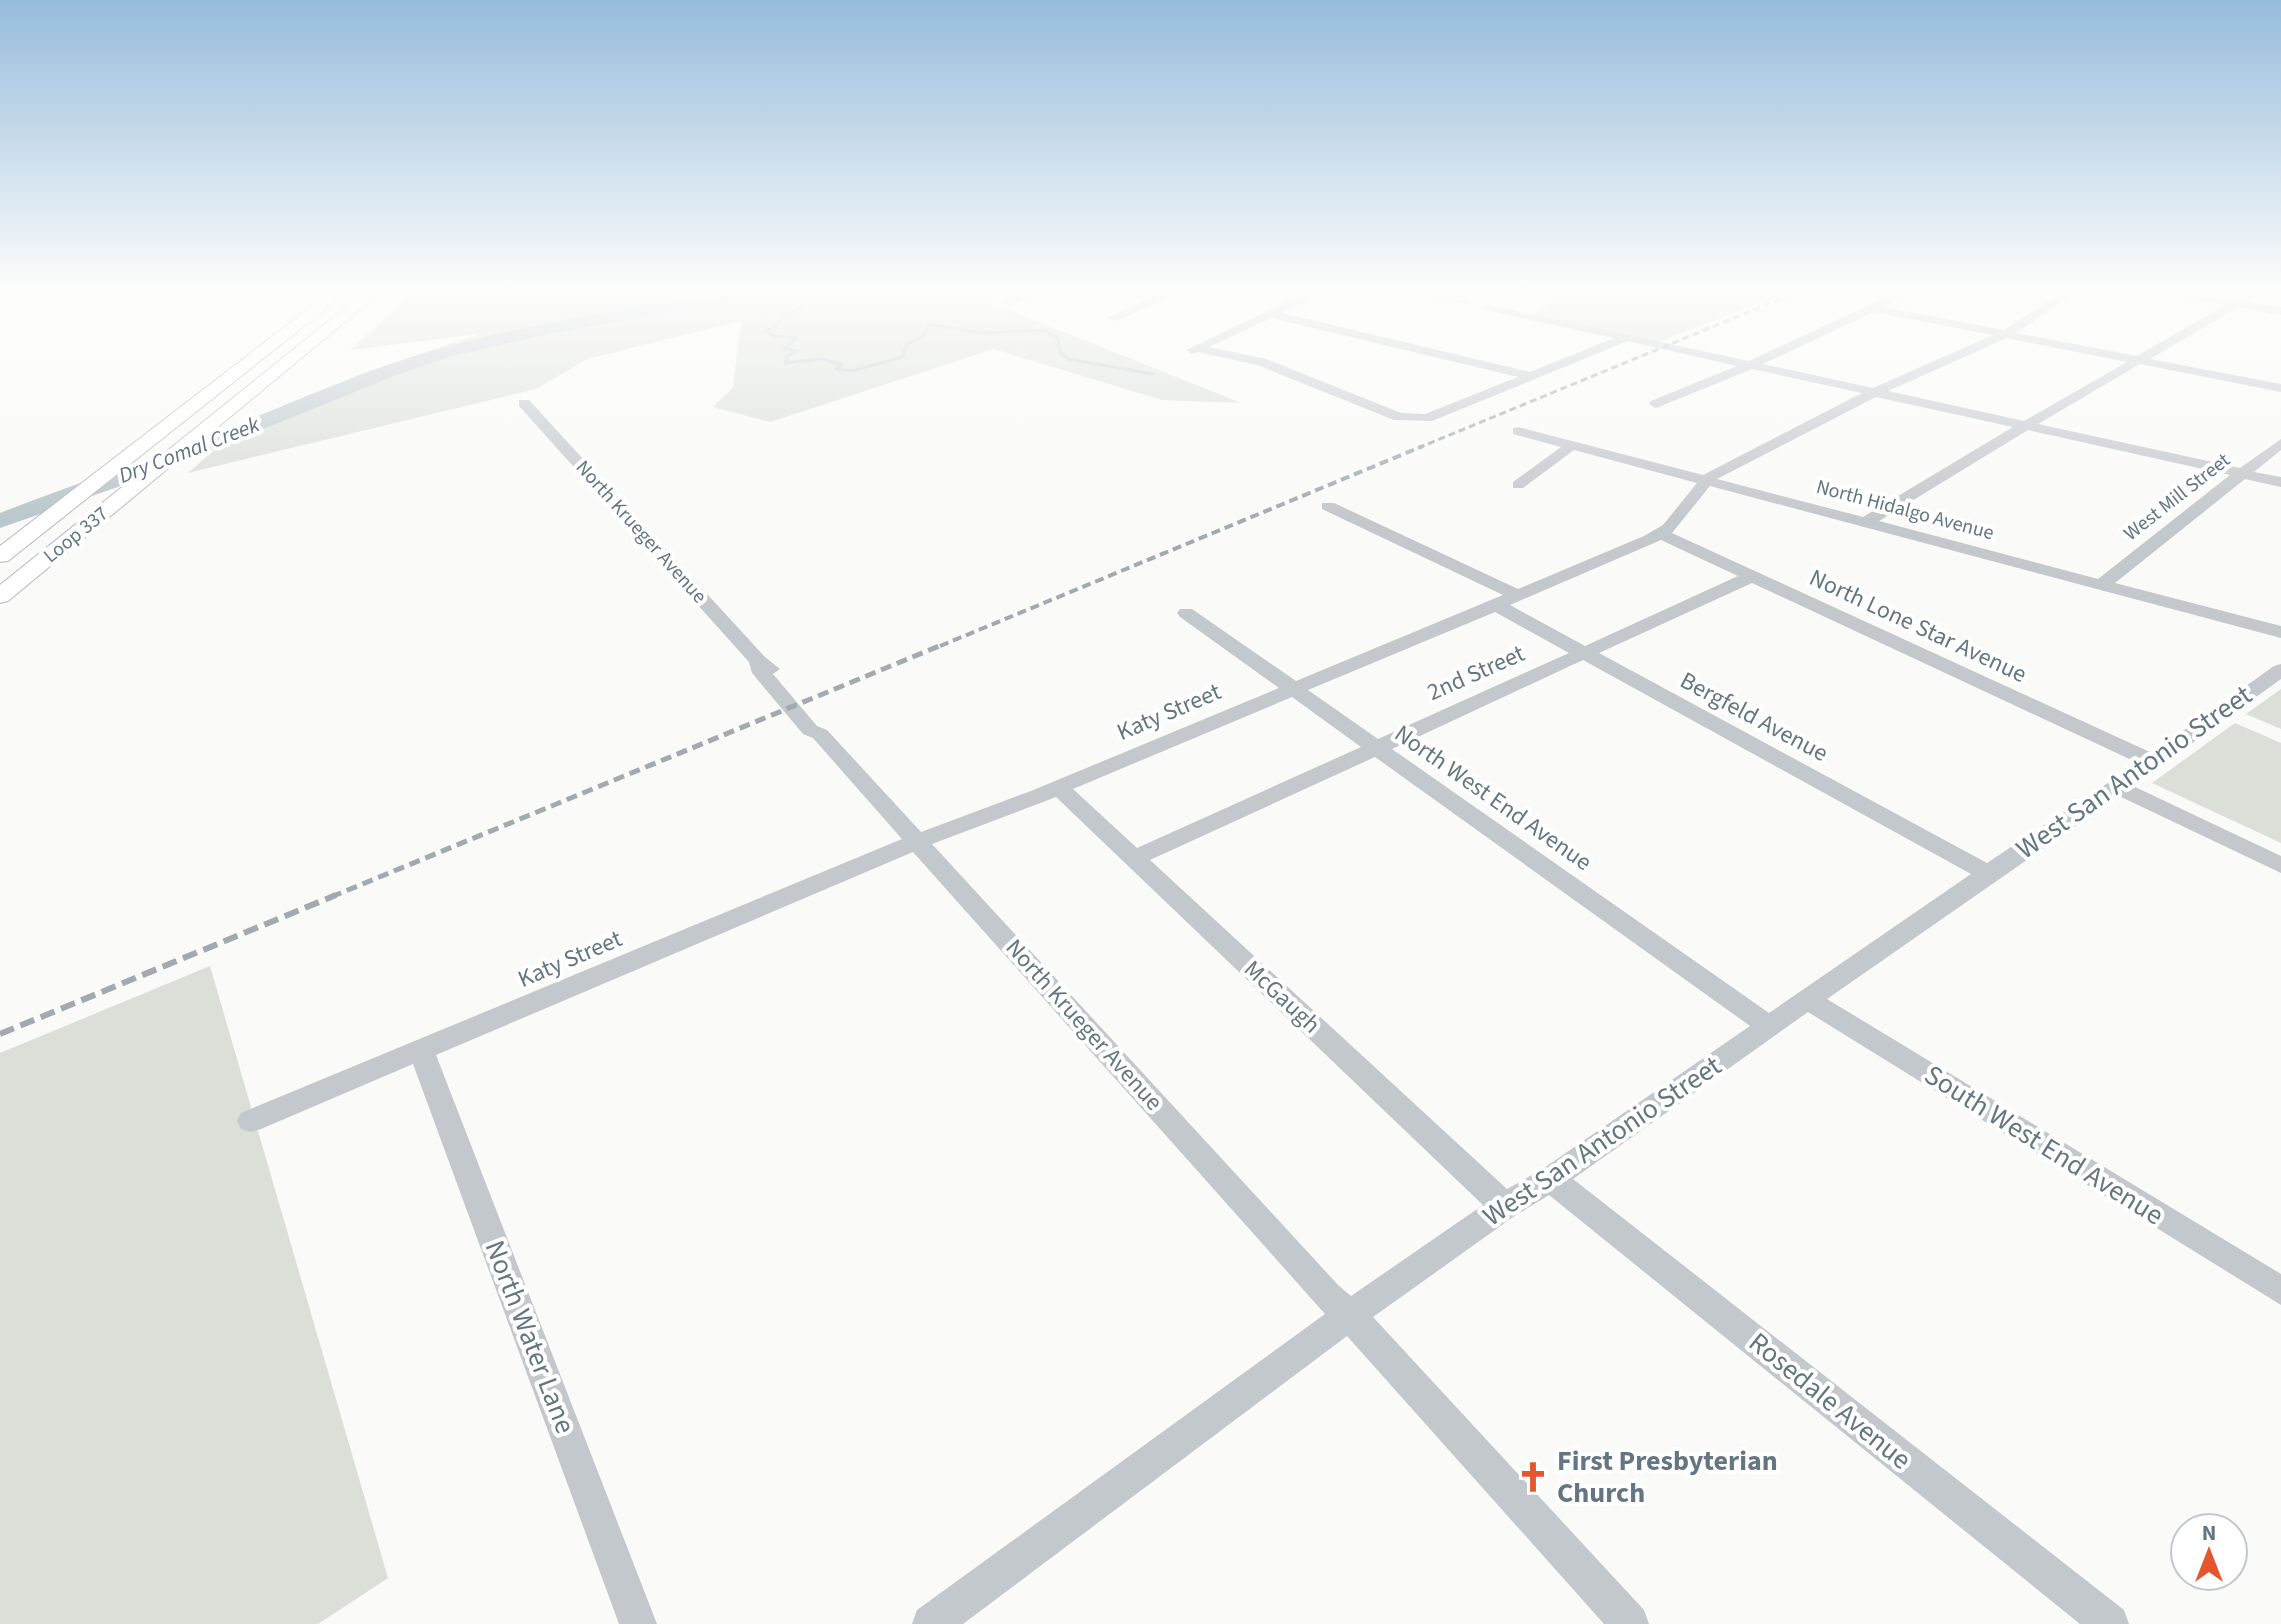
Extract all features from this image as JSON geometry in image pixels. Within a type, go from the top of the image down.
[{"type":"main road","name":"Loop 337","points":[[0,556],[242,368]]},
{"type":"main road","name":"Loop 337","points":[[0,596],[282,368]]},
{"type":"street","points":[[1275,368],[1395,416],[1410,419],[1427,418],[1546,368]]},
{"type":"street","points":[[1497,368],[1527,375]]},
{"type":"street","points":[[1656,404],[1743,368]]},
{"type":"street","points":[[1763,368],[2281,482]]},
{"type":"street","name":"Katy Street","points":[[251,1121],[1661,534],[1705,481],[1875,392],[1930,368]]},
{"type":"street","points":[[1866,522],[2126,368]]},
{"type":"street","points":[[2178,368],[2281,388]]},
{"type":"street","name":"North Krueger Avenue","points":[[524,403],[758,661],[759,669],[810,730],[820,734],[1347,1317],[1379,1344],[1630,1624]]},
{"type":"street","name":"North Hidalgo Avenue","points":[[1518,431],[2281,632]]},
{"type":"street","name":"West Mill Street","points":[[2101,585],[2239,473],[2281,443]]},
{"type":"street","points":[[1518,485],[1571,446]]},
{"type":"street","points":[[1328,506],[1517,595]]},
{"type":"street","name":"North Lone Star Avenue","points":[[1661,534],[2154,762]]},
{"type":"street","name":"2nd Street","points":[[1134,859],[1752,576]]},
{"type":"street","name":"Bergfeld Avenue","points":[[1496,605],[1988,873]]},
{"type":"street","name":"North West End Avenue","points":[[1186,613],[1770,1027]]},
{"type":"street","name":"West San Antonio Street","points":[[931,1624],[1347,1317],[1505,1206],[1551,1179],[1988,873],[2118,787],[2281,670]]},
{"type":"street","name":"McGaugh","points":[[1058,787],[1505,1206]]},
{"type":"street","points":[[2118,787],[2281,865]]},
{"type":"street","name":"South West End Avenue","points":[[1807,999],[2281,1291]]},
{"type":"street","name":"North Water Lane","points":[[421,1050],[638,1624]]},
{"type":"street","name":"Rosedale Avenue","points":[[1551,1179],[2110,1624]]},
{"type":"shaded area","points":[[379,368],[572,368],[536,389],[188,473],[240,428]]},
{"type":"shaded area","points":[[735,368],[936,368],[770,422],[713,407],[733,388]]},
{"type":"shaded area","points":[[1056,368],[1153,368],[1241,403],[1162,400]]},
{"type":"shaded area","points":[[2281,689],[2281,729],[2246,714]]},
{"type":"shaded area","points":[[2235,723],[2281,743],[2281,843],[2152,783]]},
{"type":"shaded area","points":[[210,966],[388,1578],[318,1624],[0,1624],[0,1053]]},
{"type":"waterway","name":"Dry Comal Creek","points":[[0,521],[74,492],[127,476],[400,368]]},
{"type":"waterway","points":[[837,368],[851,371],[863,368]]},
{"type":"waterway","points":[[1118,368],[1153,374]]},
{"type":"railway","points":[[1418,448],[1613,368]]},
{"type":"railway","points":[[940,646],[1423,446]]},
{"type":"railway","points":[[331,897],[944,644]]},
{"type":"railway","points":[[0,1034],[336,895]]},
{"type":"place","name":"First Presbyterian Church","points":[[1533,1477]]}]
